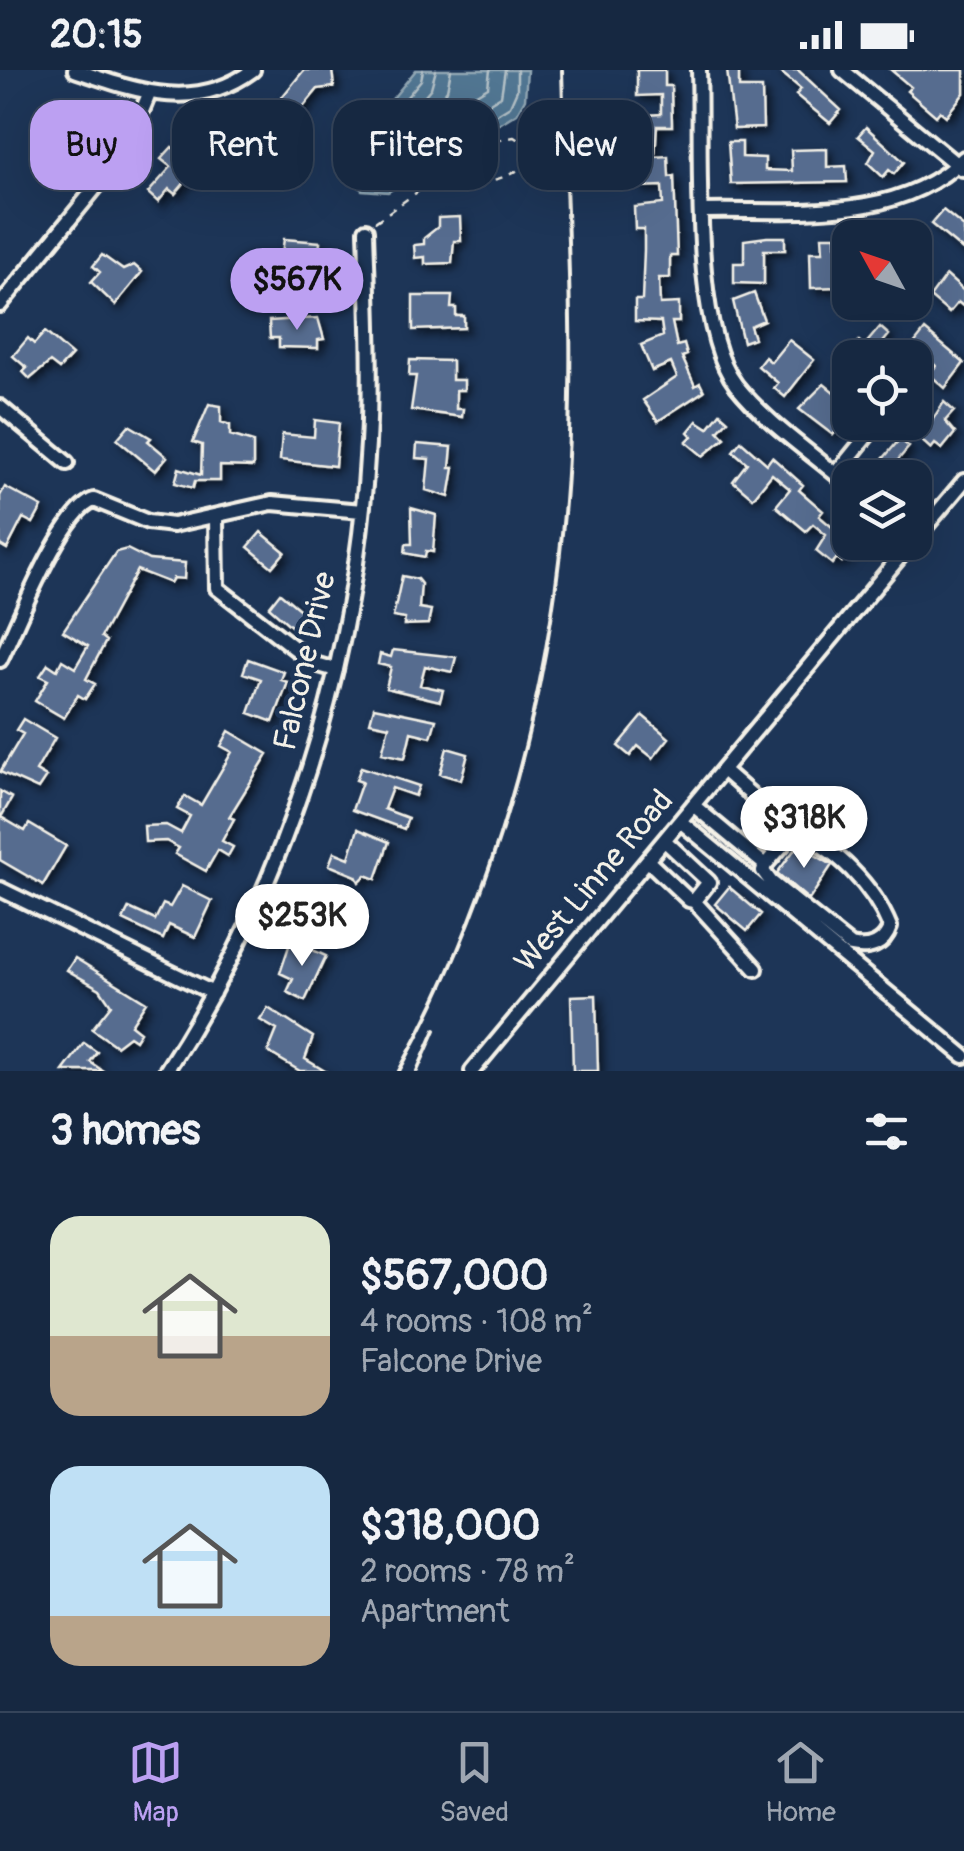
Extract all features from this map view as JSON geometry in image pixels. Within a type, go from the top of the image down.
[{"type":"street","points":[[75,70],[148,94],[182,97],[207,92],[253,70]]},
{"type":"street","points":[[699,70],[706,315],[719,355],[752,404],[832,471]]},
{"type":"street","points":[[704,212],[885,204],[924,190],[962,164],[842,70]]},
{"type":"street","points":[[0,305],[126,150],[148,94]]},
{"type":"street","name":"Falcone Drive","points":[[166,1071],[213,993],[282,848],[336,670],[362,512],[370,376],[366,230]]},
{"type":"street","points":[[0,407],[67,462]]},
{"type":"street","points":[[847,460],[863,440]]},
{"type":"street","name":"West Linne Road","points":[[932,519],[964,481]]},
{"type":"street","points":[[0,660],[69,521],[94,500],[148,522],[173,525],[272,503],[362,512]]},
{"type":"street","points":[[216,518],[217,588],[315,664],[336,670]]},
{"type":"street","name":"West Linne Road","points":[[472,1071],[897,560]]},
{"type":"street","points":[[723,770],[794,832],[824,848],[864,882],[890,927],[882,941],[862,949],[851,946],[771,882],[763,871],[765,865],[794,832]]},
{"type":"street","points":[[693,805],[765,865]]},
{"type":"street","points":[[680,821],[964,1056]]},
{"type":"street","points":[[664,840],[709,882],[694,901]]},
{"type":"street","points":[[648,861],[694,901],[756,969]]},
{"type":"street","points":[[0,889],[213,993]]},
{"type":"path","points":[[520,138],[526,146],[524,166],[516,172],[464,186],[426,185],[502,139],[520,138]]},
{"type":"path","points":[[366,230],[419,190]]},
{"type":"water","points":[[416,70],[527,70],[525,99],[518,100],[517,113],[498,125],[498,100],[391,100]]},
{"type":"building","points":[[304,70],[332,70],[334,87],[318,89],[309,100],[280,100]]},
{"type":"building","points":[[637,70],[665,70],[665,86],[671,86],[672,126],[657,126],[655,157],[668,156],[669,177],[674,176],[677,256],[670,256],[670,278],[659,278],[660,304],[679,303],[679,322],[672,322],[677,346],[684,344],[687,355],[682,357],[695,386],[700,383],[704,391],[658,421],[643,400],[677,377],[671,363],[652,371],[641,345],[663,336],[661,322],[635,321],[635,300],[642,300],[644,229],[635,229],[634,207],[663,204],[662,186],[652,186],[652,115],[661,114],[661,95],[637,96]]},
{"type":"building","points":[[727,70],[739,70],[739,88],[762,88],[763,128],[734,129]]},
{"type":"building","points":[[778,70],[798,70],[841,110],[830,123],[796,95],[801,89]]},
{"type":"building","points":[[891,70],[964,70],[964,93],[946,116],[940,111],[936,116],[907,91],[911,87]]},
{"type":"building","points":[[866,127],[904,162],[894,174],[889,170],[883,177],[868,163],[875,150],[858,136]]},
{"type":"building","points":[[728,142],[742,142],[742,157],[765,158],[765,170],[792,171],[791,150],[827,149],[827,167],[846,166],[847,182],[731,184]]},
{"type":"building","points":[[172,147],[172,190],[178,190],[175,194],[169,189],[158,202],[148,193],[171,167],[161,159]]},
{"type":"building","points":[[943,210],[964,227],[964,251],[932,225]]},
{"type":"building","points":[[460,217],[461,241],[454,241],[452,263],[425,264],[425,257],[415,258],[414,245],[424,244],[424,238],[438,227],[438,218]]},
{"type":"building","points":[[822,236],[832,236],[832,287],[811,288],[810,252],[823,252]]},
{"type":"building","points":[[785,237],[785,250],[764,250],[764,284],[734,283],[734,263],[744,263],[744,240]]},
{"type":"building","points":[[284,239],[320,242],[317,270],[312,270],[311,279],[291,277],[294,254],[282,253]]},
{"type":"building","points":[[102,255],[123,270],[134,265],[142,272],[115,305],[91,282],[100,272],[93,266]]},
{"type":"building","points":[[946,275],[964,291],[964,307],[958,302],[949,313],[932,294]]},
{"type":"building","points":[[754,293],[764,320],[750,326],[754,338],[743,342],[733,301]]},
{"type":"building","points":[[413,296],[452,296],[451,308],[456,308],[456,316],[464,316],[464,328],[413,330]]},
{"type":"building","points":[[318,318],[324,339],[318,340],[318,348],[279,347],[279,338],[270,338],[269,321]]},
{"type":"building","points":[[880,327],[889,335],[885,340],[869,340]]},
{"type":"building","points":[[925,330],[964,363],[945,388],[932,377],[936,366],[932,362],[932,340],[917,340]]},
{"type":"building","points":[[45,332],[72,355],[59,369],[50,362],[30,379],[23,372],[27,368],[13,356],[28,338],[34,344]]},
{"type":"building","points":[[789,340],[814,360],[785,397],[774,388],[778,383],[758,366],[765,357],[771,362]]},
{"type":"building","points":[[410,360],[452,361],[452,380],[464,380],[464,390],[456,390],[456,409],[463,409],[462,417],[411,410],[416,376],[409,376]]},
{"type":"building","points":[[824,384],[832,390],[832,434],[799,409]]},
{"type":"building","points":[[944,402],[954,411],[945,421],[955,433],[942,449],[935,444],[931,449],[921,440],[932,440],[932,420]]},
{"type":"building","points":[[209,404],[221,406],[221,422],[230,425],[230,435],[253,442],[253,467],[220,466],[220,481],[195,481],[193,488],[175,483],[179,468],[201,475],[202,445],[193,442]]},
{"type":"building","points":[[720,413],[728,420],[718,431],[725,438],[703,456],[686,442],[692,436],[688,432],[697,421],[708,428]]},
{"type":"building","points":[[315,420],[339,423],[335,466],[280,460],[282,434],[314,437]]},
{"type":"building","points":[[129,425],[151,438],[148,441],[167,457],[155,471],[117,439]]},
{"type":"building","points":[[899,440],[909,447],[898,460],[882,460]]},
{"type":"building","points":[[741,441],[767,464],[772,457],[803,485],[799,490],[823,511],[819,516],[832,527],[832,560],[835,560],[832,564],[816,551],[826,535],[813,524],[806,531],[776,506],[790,489],[772,474],[753,498],[733,481],[747,463],[733,451]]},
{"type":"building","points":[[417,444],[452,447],[450,468],[454,468],[449,497],[426,490],[429,459],[416,458]]},
{"type":"building","points":[[5,487],[42,507],[33,523],[23,518],[7,549],[0,545],[0,496]]},
{"type":"building","points":[[411,508],[436,515],[433,552],[426,551],[425,557],[405,553],[406,544],[412,544]]},
{"type":"building","points":[[261,532],[285,552],[272,567],[248,547]]},
{"type":"building","points":[[127,549],[149,560],[185,563],[184,579],[173,578],[170,583],[137,570],[101,637],[106,641],[86,679],[95,684],[85,699],[78,695],[64,718],[35,701],[48,680],[40,676],[48,664],[57,670],[62,660],[75,668],[88,646],[63,631],[116,552]]},
{"type":"building","points":[[402,576],[417,579],[421,584],[419,608],[431,610],[428,624],[404,625],[405,619],[393,617]]},
{"type":"building","points":[[280,593],[305,614],[293,628],[269,607]]},
{"type":"building","points":[[393,650],[456,657],[452,672],[425,666],[420,685],[443,690],[440,701],[386,688],[391,667],[378,664],[380,654],[391,657]]},
{"type":"building","points":[[248,659],[284,672],[281,680],[288,682],[273,722],[249,713],[261,679],[243,673]]},
{"type":"building","points":[[374,707],[436,720],[431,737],[411,732],[405,758],[382,753],[389,726],[370,722]]},
{"type":"building","points":[[643,716],[669,738],[653,758],[638,746],[630,756],[618,746]]},
{"type":"building","points":[[23,719],[55,738],[36,771],[46,777],[38,789],[0,772],[23,734],[16,730]]},
{"type":"building","points":[[229,731],[268,754],[229,817],[234,819],[222,841],[233,847],[228,856],[218,850],[206,871],[175,854],[179,848],[166,841],[145,842],[144,826],[166,825],[181,833],[190,816],[177,809],[185,796],[201,805],[232,752],[221,746]]},
{"type":"building","points":[[447,748],[468,754],[461,780],[440,774]]},
{"type":"building","points":[[361,767],[419,786],[415,796],[392,788],[384,809],[408,818],[404,829],[352,810],[362,782],[356,780]]},
{"type":"building","points":[[0,791],[12,798],[1,817],[25,831],[29,824],[66,846],[43,885],[0,860]]},
{"type":"building","points":[[358,829],[389,842],[376,879],[366,875],[359,882],[356,876],[329,865],[334,852],[349,858]]},
{"type":"building","points":[[798,845],[832,865],[809,900],[777,873]]},
{"type":"building","points":[[182,886],[212,901],[195,937],[169,925],[163,939],[123,920],[129,908],[155,920],[163,904],[170,907]]},
{"type":"building","points":[[729,887],[761,914],[747,931],[715,904]]},
{"type":"building","points":[[327,890],[354,901],[337,939],[317,930],[319,908],[308,903],[313,892],[324,897]]},
{"type":"building","points":[[291,940],[326,956],[305,1001],[287,992],[293,979],[280,973]]},
{"type":"building","points":[[75,958],[146,1002],[131,1025],[140,1032],[135,1040],[129,1036],[116,1046],[92,1029],[111,1005],[100,989],[67,970]]},
{"type":"building","points":[[596,995],[598,1071],[573,1071],[571,996]]},
{"type":"building","points":[[268,1008],[313,1037],[305,1059],[325,1071],[300,1071],[268,1052],[277,1030],[260,1020]]},
{"type":"building","points":[[84,1043],[97,1052],[90,1062],[103,1071],[63,1071]]},
{"type":"railway","points":[[399,1071],[432,1007],[487,874],[528,736],[555,595],[570,411],[562,70]]},
{"type":"railway","points":[[417,1071],[435,1030]]}]
